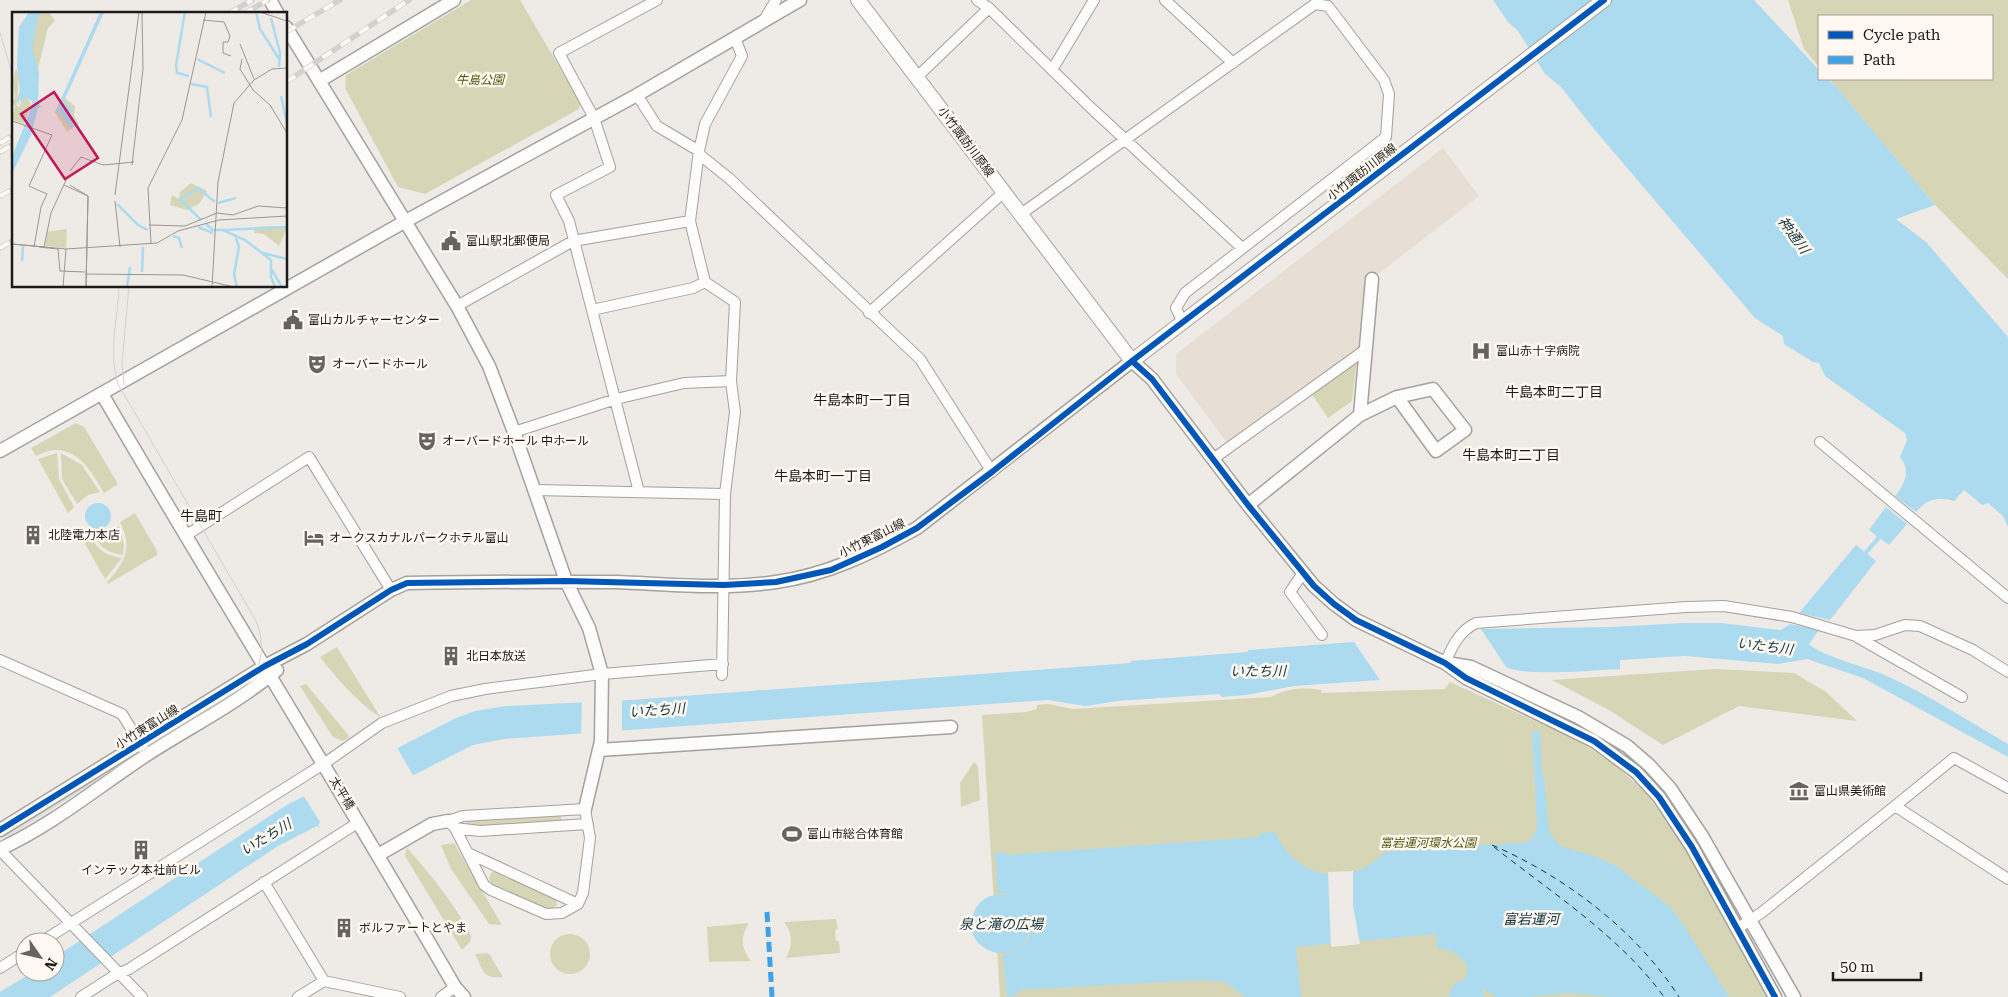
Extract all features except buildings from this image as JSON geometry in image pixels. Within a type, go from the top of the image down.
[{"type":"main road","name":"小竹諏訪川原線","points":[[858,0],[1132,361],[1604,0]]},
{"type":"street","points":[[270,0],[277,12]]},
{"type":"street","points":[[319,81],[454,0]]},
{"type":"street","points":[[639,492],[569,221],[556,195],[610,166],[594,118],[559,53],[657,0]]},
{"type":"street","points":[[764,20],[776,0]]},
{"type":"street","points":[[0,451],[404,222],[637,95],[800,0]]},
{"type":"street","points":[[976,0],[989,8],[1125,140],[1242,248]]},
{"type":"street","points":[[1052,70],[1094,0]]},
{"type":"street","points":[[1165,0],[1233,63]]},
{"type":"street","points":[[1021,214],[1315,4],[1328,6],[1384,80],[1389,94],[1386,137],[1186,293],[1176,308],[1183,323]]},
{"type":"street","points":[[917,78],[989,8]]},
{"type":"street","points":[[288,30],[457,306],[489,366],[566,581],[589,628],[602,674],[600,746],[585,809],[590,838],[583,893],[578,904],[562,913],[546,914],[491,890],[484,884],[452,825]]},
{"type":"street","points":[[722,675],[725,494],[735,412],[731,381],[735,302],[705,282],[690,221],[699,151],[705,124],[742,56],[735,38]]},
{"type":"street","points":[[637,95],[657,126],[699,151],[700,155],[730,179],[920,360],[992,472]]},
{"type":"street","points":[[869,313],[1004,192]]},
{"type":"street","points":[[457,306],[573,241],[690,221]]},
{"type":"street","points":[[1360,415],[1372,279]]},
{"type":"street","points":[[592,310],[693,288],[705,282]]},
{"type":"street","points":[[1213,460],[1365,350]]},
{"type":"street","points":[[1132,361],[1155,382],[1248,505],[1303,573],[1334,604],[1356,620],[1442,662],[1466,678],[1594,741],[1636,772],[1659,797],[1674,820],[1738,928],[1775,997]]},
{"type":"street","name":"小竹東富山線","points":[[0,830],[59,792],[144,750],[391,590],[407,582],[566,581],[724,585],[776,582],[831,570],[882,547],[917,528],[992,472],[1132,361]]},
{"type":"street","points":[[514,432],[616,399],[684,384],[731,381]]},
{"type":"street","points":[[1248,505],[1360,415],[1397,397],[1433,389],[1465,430],[1436,451],[1397,397]]},
{"type":"street","name":"太平橋","points":[[102,394],[459,992]]},
{"type":"street","points":[[1820,442],[2008,598]]},
{"type":"street","points":[[186,536],[309,457],[391,590]]},
{"type":"street","points":[[535,490],[725,494]]},
{"type":"street","points":[[1303,573],[1290,592],[1322,636]]},
{"type":"street","points":[[1442,662],[1454,641],[1469,626],[1476,623],[1724,606],[1792,617],[1856,636],[1962,697]]},
{"type":"street","points":[[1856,636],[1875,635],[1905,625],[1920,626],[1973,650],[2008,672]]},
{"type":"street","points":[[0,660],[122,714],[144,750]]},
{"type":"street","points":[[1442,662],[1471,667],[1578,717],[1627,746],[1649,764],[1670,788],[1702,836],[1794,997]]},
{"type":"street","points":[[62,932],[326,767],[382,723],[451,696],[602,674],[722,664]]},
{"type":"street","points":[[600,746],[951,727]]},
{"type":"street","name":"小竹東富山線","points":[[0,849],[21,839],[76,805],[144,750]]},
{"type":"street","points":[[1738,928],[1750,921],[1954,758],[2008,788]]},
{"type":"street","points":[[1895,806],[2008,880]]},
{"type":"street","points":[[452,825],[463,816],[585,809]]},
{"type":"street","points":[[81,997],[112,977],[121,974],[264,882],[357,819]]},
{"type":"street","points":[[378,855],[432,824],[480,830],[587,824]]},
{"type":"street","points":[[0,849],[142,997]]},
{"type":"street","points":[[468,853],[578,904]]},
{"type":"street","points":[[264,882],[324,981]]},
{"type":"street","points":[[0,968],[15,958]]},
{"type":"street","points":[[298,997],[324,981],[400,997]]},
{"type":"street","points":[[440,997],[459,992]]},
{"type":"shaded area","points":[[1443,148],[1479,196],[1364,285],[1358,351],[1228,444],[1176,374],[1176,354]]},
{"type":"green space","name":"牛島公園","points":[[471,0],[520,0],[581,104],[579,109],[425,194],[398,187],[345,88],[346,75]]},
{"type":"green space","points":[[1788,0],[2008,0],[2008,279],[1935,205],[1830,80],[1993,80],[1993,15],[1818,15],[1818,66],[1804,49]]},
{"type":"green space","points":[[1357,359],[1352,401],[1328,418],[1311,393]]},
{"type":"green space","points":[[76,423],[84,427],[118,484],[104,493],[85,464],[69,452],[59,450],[48,451],[36,456],[31,448]]},
{"type":"green space","points":[[57,453],[59,479],[74,507],[68,513],[38,459]]},
{"type":"green space","points":[[61,453],[82,465],[100,492],[88,495],[77,504],[62,479]]},
{"type":"green space","points":[[135,513],[157,551],[157,555],[108,584],[107,582],[118,568],[125,554],[126,539],[120,522]]},
{"type":"green space","points":[[119,526],[124,545],[123,555],[101,546],[96,539]]},
{"type":"green space","points":[[92,538],[104,552],[122,558],[105,579],[84,542]]},
{"type":"green space","points":[[337,647],[381,718],[363,705],[348,690],[320,657]]},
{"type":"green space","points":[[1715,669],[1794,673],[1826,692],[1857,721],[1739,706],[1663,745],[1609,710],[1552,680]]},
{"type":"green space","name":"富岩運河環水公園","points":[[1450,682],[1579,741],[1617,767],[1645,792],[1679,839],[1769,997],[1000,997],[982,715],[1026,712],[1037,709],[1037,705],[1048,704],[1073,709],[1271,697],[1289,690],[1302,689],[1322,690],[1321,693],[1445,689]]},
{"type":"green space","points":[[306,684],[350,737],[343,741],[333,737],[300,686]]},
{"type":"green space","points":[[974,762],[978,766],[980,800],[961,807],[960,783]]},
{"type":"green space","points":[[560,814],[562,822],[481,828],[468,825],[465,820]]},
{"type":"green space","points":[[454,843],[502,925],[489,924],[451,869],[441,845]]},
{"type":"green space","points":[[407,848],[442,890],[465,924],[471,936],[470,942],[462,950],[405,856]]},
{"type":"green space","points":[[496,870],[556,899],[557,905],[550,910],[495,887],[489,879],[491,873]]},
{"type":"green space","points":[[836,919],[838,929],[835,930],[836,941],[839,941],[840,953],[786,958],[791,940],[784,922]]},
{"type":"green space","points":[[749,923],[744,933],[743,942],[745,952],[751,961],[709,962],[707,927]]},
{"type":"green space","points":[[570,934],[584,940],[590,954],[584,968],[570,974],[556,968],[550,954],[556,940]]},
{"type":"green space","points":[[487,953],[503,977],[491,977],[484,973],[475,954]]},
{"type":"water","name":"神通川","points":[[1493,0],[1754,0],[1818,69],[1818,80],[1829,80],[1837,88],[1935,205],[1896,219],[1926,242],[2008,337],[2008,527],[2003,516],[1988,503],[1982,505],[1964,490],[1954,501],[1938,499],[1929,501],[1916,512],[1895,496],[1902,487],[1906,472],[1900,457],[1907,440],[1905,433],[1825,376],[1819,363],[1813,362],[1784,344],[1783,336],[1755,318],[1594,129],[1561,87],[1545,74],[1518,31],[1508,22]]},
{"type":"water","points":[[98,503],[108,506],[111,516],[108,526],[98,529],[88,526],[85,516],[88,506]]},
{"type":"water","points":[[1886,507],[1907,524],[1889,545],[1869,530]]},
{"type":"water","name":"いたち川","points":[[1856,545],[1876,561],[1830,620],[1799,613]]},
{"type":"water","name":"いたち川","points":[[1721,623],[1781,630],[1790,624],[1819,630],[1809,644],[1816,649],[1903,683],[2008,744],[2008,757],[1863,678],[1807,659],[1778,664],[1685,656],[1620,660],[1620,669],[1528,672],[1506,667],[1481,629],[1611,627]]},
{"type":"water","points":[[1354,642],[1380,680],[1294,686],[1246,695],[1222,697],[1219,694],[1117,701],[1086,706],[1047,700],[504,739],[473,745],[318,824],[320,828],[317,826],[278,846],[50,997],[0,997],[0,992],[16,982],[65,982],[65,950],[285,806],[456,718],[475,711],[506,706],[630,700],[1130,663],[1131,661],[1248,652],[1248,650]]},
{"type":"water","name":"富岩運河","points":[[1540,731],[1542,775],[1544,775],[1549,832],[1560,846],[1597,857],[1616,866],[1669,906],[1683,924],[1729,997],[1611,997],[1569,993],[1526,997],[1497,997],[1483,989],[1484,997],[1449,997],[1452,986],[1467,977],[1467,964],[1452,951],[1437,948],[1436,934],[1296,947],[1301,997],[1245,997],[1225,982],[1201,980],[1019,990],[1017,995],[1007,997],[1003,955],[1010,953],[1017,950],[1022,946],[1027,940],[1032,928],[1030,913],[1028,934],[1020,947],[1009,953],[996,952],[983,947],[974,937],[971,924],[979,904],[990,896],[1008,895],[998,892],[995,853],[1006,852],[1006,855],[1260,837],[1260,833],[1275,832],[1284,848],[1296,860],[1310,869],[1324,874],[1340,875],[1356,872],[1371,864],[1385,852],[1529,842],[1536,832],[1537,825],[1532,732]]},
{"type":"pier","points":[[622,698],[622,733],[581,736],[582,700]]},
{"type":"pier","points":[[396,746],[414,777],[322,825],[303,795]]},
{"type":"pier","points":[[1353,871],[1353,906],[1360,944],[1331,947],[1328,872]]},
{"type":"waterway","points":[[1863,556],[1881,535]]},
{"type":"ferry route","points":[[1492,845],[1546,872],[1596,908],[1642,949],[1679,997]]},
{"type":"ferry route","points":[[1494,847],[1607,935],[1647,975],[1664,997]]},
{"type":"tram line","points":[[0,33],[12,73]]},
{"type":"tram line","points":[[0,841],[240,689],[254,675],[260,658],[261,640],[256,621],[118,384],[115,372],[114,348],[119,288]]},
{"type":"tram line","points":[[124,385],[122,364],[129,288]]},
{"type":"railway","points":[[231,12],[252,0]]},
{"type":"railway","points":[[247,12],[268,0]]},
{"type":"railway","points":[[288,31],[340,0]]},
{"type":"railway","points":[[288,81],[409,0]]},
{"type":"railway","points":[[0,143],[12,136]]},
{"type":"railway","points":[[0,152],[12,145]]},
{"type":"railway","points":[[0,196],[12,190]]},
{"type":"railway","points":[[0,248],[12,241]]},
{"type":"marked path","points":[[767,912],[772,997]]},
{"type":"cycle path","points":[[0,830],[265,666],[307,644],[391,590],[407,583],[566,581],[724,585],[776,582],[831,570],[882,547],[917,528],[992,472],[1132,361],[1604,0]]},
{"type":"cycle path","points":[[1132,361],[1152,379],[1248,505],[1314,586],[1334,604],[1356,620],[1445,663],[1466,678],[1594,741],[1636,772],[1659,797],[1692,847],[1775,997]]},
{"type":"place","name":"富山駅北郵便局","points":[[451,241]]},
{"type":"place","name":"富山カルチャーセンター","points":[[293,320]]},
{"type":"place","name":"富山赤十字病院","points":[[1481,351]]},
{"type":"place","name":"オーバードホール","points":[[317,364]]},
{"type":"place","name":"オーバードホール 中ホール","points":[[427,441]]},
{"type":"place","name":"北陸電力本店","points":[[33,535]]},
{"type":"place","name":"オークスカナルパークホテル富山","points":[[314,538]]},
{"type":"place","name":"北日本放送","points":[[451,656]]},
{"type":"place","name":"富山県美術館","points":[[1799,791]]},
{"type":"place","name":"富山市総合体育館","points":[[792,834]]},
{"type":"place","name":"インテック本社前ビル","points":[[141,850]]},
{"type":"place","name":"ボルファートとやま","points":[[344,928]]},
{"type":"district","name":"牛島本町二丁目","points":[[1554,392]]},
{"type":"district","name":"牛島本町一丁目","points":[[862,400]]},
{"type":"district","name":"牛島本町二丁目","points":[[1511,455]]},
{"type":"district","name":"牛島本町一丁目","points":[[823,476]]},
{"type":"district","name":"牛島町","points":[[201,516]]},
{"type":"water label","name":"泉と滝の広場","points":[[1001,924]]}]
